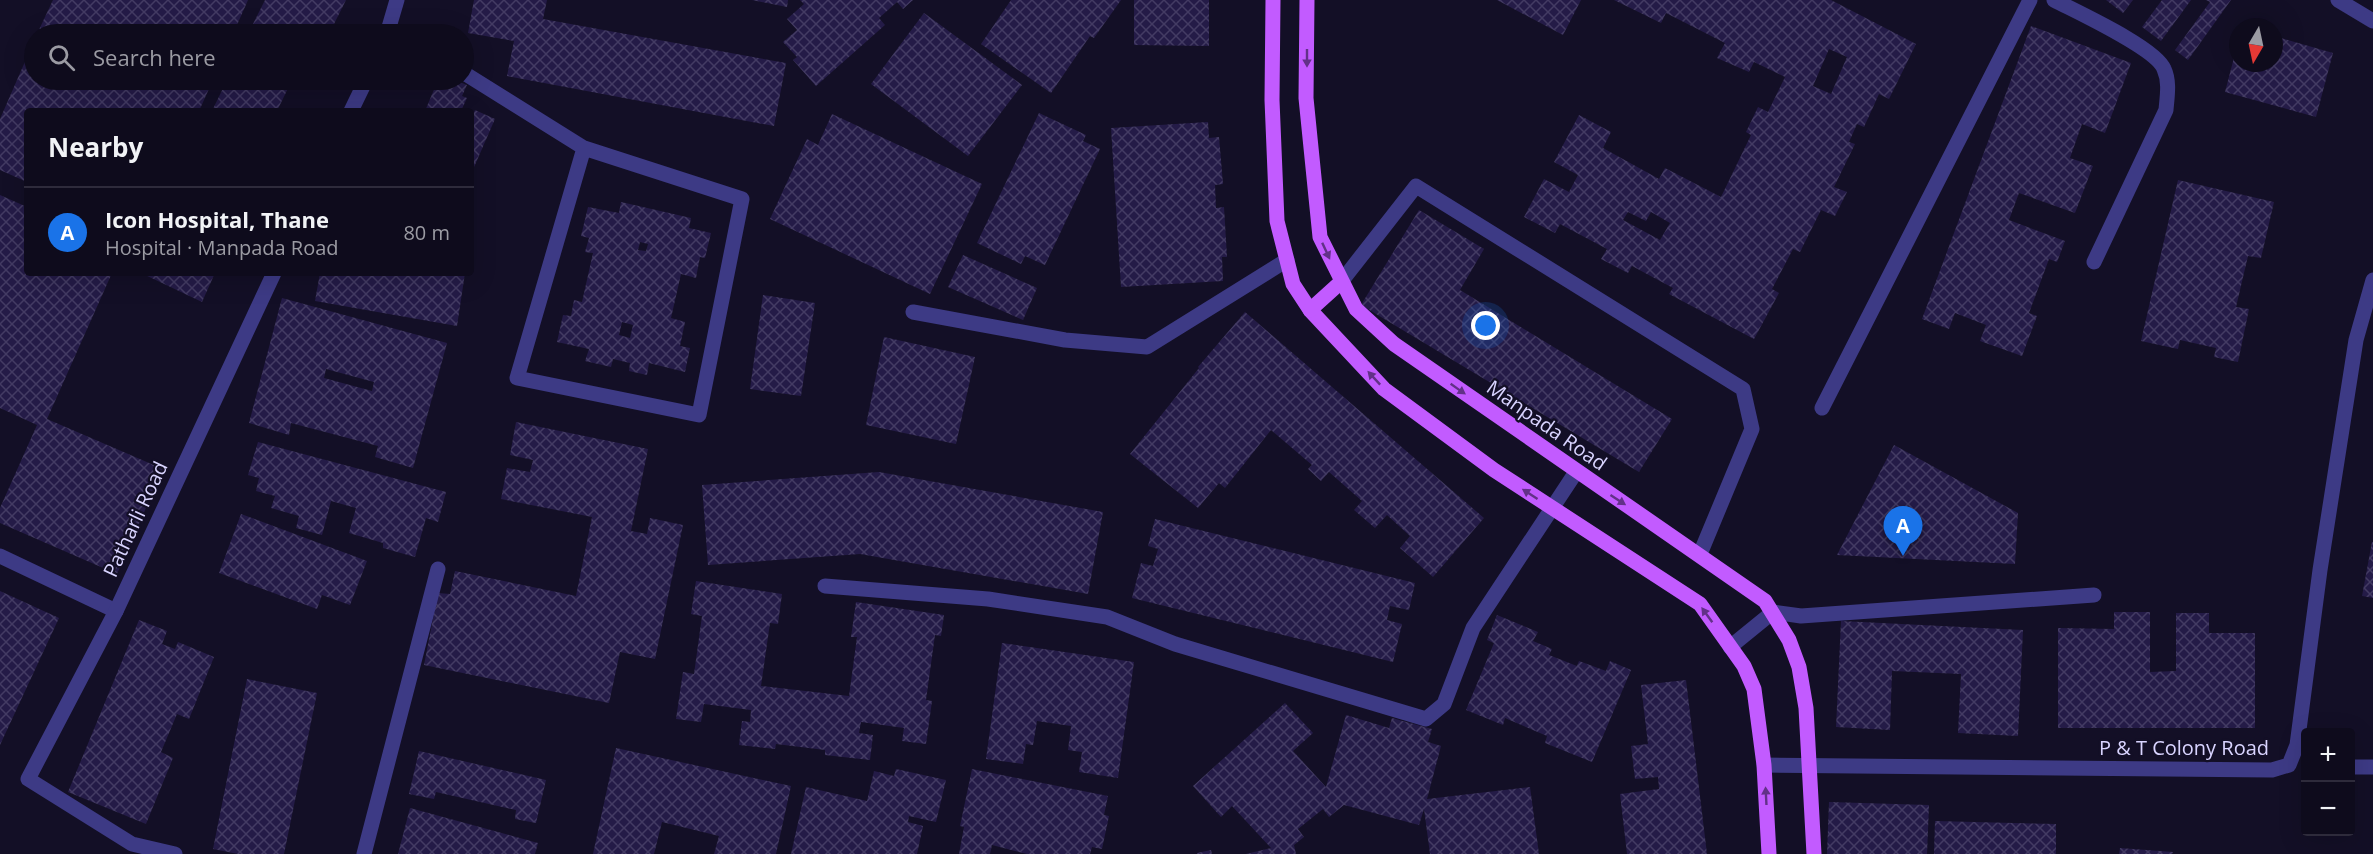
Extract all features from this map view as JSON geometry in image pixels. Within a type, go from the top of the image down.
[{"type":"main road","points":[[1273,0],[1272,100],[1277,221],[1293,284],[1310,310],[1384,389],[1494,470],[1700,604],[1744,666],[1755,689],[1764,765],[1769,854]]},
{"type":"main road","name":"Manpada Road","points":[[1307,0],[1306,98],[1320,237],[1356,309],[1394,344],[1765,601],[1789,640],[1799,667],[1806,708],[1814,854]]},
{"type":"main road","points":[[1310,310],[1341,282]]},
{"type":"street","points":[[393,24],[397,0]]},
{"type":"street","points":[[1822,408],[2030,0]]},
{"type":"street","points":[[2054,0],[2145,49],[2164,67],[2168,87],[2166,110],[2094,262]]},
{"type":"street","points":[[2338,0],[2373,21]]},
{"type":"street","points":[[474,79],[584,148],[742,199],[699,415],[517,378],[584,148]]},
{"type":"street","points":[[352,108],[361,90]]},
{"type":"street","points":[[1341,282],[1416,186],[1743,389],[1752,429],[1700,554]]},
{"type":"street","points":[[914,312],[1065,340],[1147,347],[1287,260]]},
{"type":"street","name":"Patharli Road","points":[[175,854],[132,844],[28,779],[116,611],[273,276]]},
{"type":"street","name":"P & T Colony Road","points":[[1764,765],[1808,763],[2272,770],[2289,765],[2297,745],[2320,570],[2356,340],[2373,280]]},
{"type":"street","points":[[825,586],[988,599],[1107,617],[1174,644],[1426,719],[1444,704],[1473,628],[1576,472]]},
{"type":"street","points":[[0,556],[116,611]]},
{"type":"street","points":[[364,854],[438,569]]},
{"type":"street","points":[[1730,646],[1773,612],[1801,616],[2094,595]]},
{"type":"street","points":[[2289,765],[2301,766]]},
{"type":"street","points":[[2355,767],[2373,767]]},
{"type":"building","points":[[53,0],[248,0],[237,24],[42,24]]},
{"type":"building","points":[[265,0],[346,0],[334,24],[253,24]]},
{"type":"building","points":[[474,0],[547,0],[543,19],[786,63],[774,126],[507,76],[514,41],[474,34],[474,24],[470,24]]},
{"type":"building","points":[[752,0],[788,0],[787,7]]},
{"type":"building","points":[[800,0],[913,0],[903,9],[897,2],[879,18],[885,25],[816,86],[793,60],[797,57],[783,42],[797,30],[787,19],[804,4]]},
{"type":"building","points":[[1011,0],[1121,0],[1094,38],[1090,36],[1051,93],[981,44]]},
{"type":"building","points":[[1134,0],[1209,0],[1209,46],[1134,45]]},
{"type":"building","points":[[1497,0],[1581,0],[1563,35]]},
{"type":"building","points":[[1614,0],[1831,0],[1916,44],[1889,99],[1879,94],[1864,127],[1857,124],[1849,142],[1855,144],[1834,187],[1847,192],[1835,216],[1821,210],[1800,252],[1793,249],[1772,289],[1779,293],[1754,339],[1669,294],[1673,288],[1632,266],[1628,273],[1601,259],[1607,249],[1560,224],[1555,233],[1524,217],[1544,179],[1569,192],[1578,175],[1554,162],[1579,115],[1611,132],[1603,148],[1659,179],[1665,168],[1721,197],[1751,135],[1746,132],[1758,107],[1768,112],[1785,77],[1754,62],[1749,72],[1717,58],[1725,43],[1666,13],[1661,23]],"holes":[[[1829,49],[1847,57],[1831,94],[1813,86]],[[1628,212],[1646,221],[1651,212],[1670,223],[1660,240],[1623,220]]]},
{"type":"building","points":[[2106,0],[2133,0],[2123,13]]},
{"type":"building","points":[[2162,0],[2191,0],[2161,41],[2142,27]]},
{"type":"building","points":[[2206,0],[2231,0],[2188,60],[2175,50],[2210,2]]},
{"type":"building","points":[[924,13],[1022,85],[968,156],[871,84]]},
{"type":"building","points":[[2031,26],[2131,63],[2105,133],[2082,124],[2070,158],[2093,166],[2075,213],[2019,193],[2009,220],[2065,241],[2057,262],[2049,259],[2029,313],[2037,316],[2022,356],[1980,341],[1986,325],[1955,313],[1949,329],[1922,319]]},
{"type":"building","points":[[2283,39],[2333,53],[2316,117],[2225,92],[2230,72],[2283,72]]},
{"type":"building","points":[[24,64],[24,90],[208,90],[200,108],[24,108],[24,181],[0,170],[0,119]]},
{"type":"building","points":[[222,90],[287,90],[278,108],[213,108]]},
{"type":"building","points":[[434,90],[465,90],[462,96],[467,98],[462,108],[426,108]]},
{"type":"building","points":[[475,110],[495,119],[474,167]]},
{"type":"building","points":[[1039,113],[1086,135],[1083,141],[1100,149],[1045,265],[1025,256],[1021,264],[977,243]]},
{"type":"building","points":[[832,114],[982,184],[930,294],[770,219],[807,139],[818,145]]},
{"type":"building","points":[[1208,122],[1209,138],[1219,137],[1223,184],[1215,185],[1216,208],[1224,207],[1227,257],[1222,257],[1223,281],[1121,287],[1111,128]]},
{"type":"building","points":[[2178,180],[2274,202],[2261,258],[2248,256],[2236,307],[2249,309],[2238,362],[2214,357],[2216,348],[2180,340],[2178,349],[2141,341]]},
{"type":"building","points":[[0,195],[24,206],[24,276],[111,276],[47,419],[163,469],[117,574],[0,523],[0,508],[37,425],[0,408]]},
{"type":"building","points":[[621,202],[691,218],[689,228],[711,233],[705,258],[700,257],[696,278],[681,274],[671,318],[685,322],[680,346],[690,348],[685,372],[649,363],[647,375],[629,371],[630,363],[613,359],[611,367],[585,361],[589,349],[557,342],[563,315],[571,316],[574,300],[582,302],[593,253],[585,252],[589,238],[581,236],[588,207],[619,213]],"holes":[[[640,242],[648,244],[646,251],[638,250]],[[622,322],[633,325],[630,338],[619,335]]]},
{"type":"building","points":[[1419,210],[1484,249],[1460,290],[1672,419],[1639,472],[1361,305]]},
{"type":"building","points":[[963,255],[1037,288],[1023,320],[948,287]]},
{"type":"building","points":[[147,276],[214,276],[202,302]]},
{"type":"building","points":[[319,276],[465,276],[457,326],[315,301]]},
{"type":"building","points":[[763,295],[815,303],[801,396],[750,389]]},
{"type":"building","points":[[282,298],[447,343],[413,468],[375,457],[378,446],[291,423],[289,435],[249,423]],"holes":[[[326,369],[374,382],[372,391],[324,378]]]},
{"type":"building","points":[[1245,312],[1484,518],[1433,577],[1400,548],[1410,536],[1387,515],[1375,528],[1354,510],[1362,501],[1329,472],[1321,481],[1308,469],[1312,465],[1271,430],[1225,488],[1219,483],[1198,508],[1130,454],[1198,367]]},
{"type":"building","points":[[884,337],[975,357],[956,444],[866,425]]},
{"type":"building","points":[[516,422],[648,449],[631,531],[647,534],[650,518],[683,525],[655,659],[620,652],[609,703],[424,665],[438,593],[450,594],[455,571],[576,596],[592,517],[501,499],[507,468],[530,472],[533,460],[510,455]]},
{"type":"building","points":[[258,442],[446,492],[438,522],[426,518],[415,557],[383,548],[383,543],[349,533],[356,508],[331,501],[322,535],[296,528],[299,516],[271,508],[275,496],[256,491],[259,478],[248,475]]},
{"type":"building","points":[[1894,445],[2018,513],[2015,564],[1837,555]]},
{"type":"building","points":[[879,472],[1103,512],[1088,594],[860,554],[708,565],[702,485]]},
{"type":"building","points":[[241,514],[367,561],[350,605],[322,595],[317,609],[219,573]]},
{"type":"building","points":[[1155,519],[1415,583],[1409,610],[1390,606],[1387,620],[1402,624],[1393,662],[1132,598],[1141,563],[1153,566],[1158,549],[1148,546]]},
{"type":"building","points":[[2373,542],[2373,598],[2362,596]]},
{"type":"building","points":[[696,581],[782,594],[778,624],[770,623],[761,686],[849,696],[857,637],[851,637],[856,602],[944,615],[941,636],[935,635],[926,700],[932,701],[926,744],[902,741],[904,728],[861,722],[859,733],[873,735],[870,760],[825,755],[825,750],[776,744],[775,749],[739,745],[742,721],[750,722],[751,710],[704,704],[701,722],[676,719],[683,672],[694,674],[702,616],[691,614]]},
{"type":"building","points":[[0,591],[59,618],[0,745]]},
{"type":"building","points":[[2114,612],[2150,612],[2150,672],[2176,671],[2176,613],[2209,613],[2209,633],[2255,633],[2255,728],[2058,728],[2058,628],[2114,629]]},
{"type":"building","points":[[1497,615],[1538,632],[1533,641],[1552,649],[1549,655],[1577,666],[1579,661],[1606,671],[1610,661],[1631,670],[1592,762],[1545,743],[1547,736],[1505,718],[1503,725],[1466,710],[1494,643],[1487,640]]},
{"type":"building","points":[[139,620],[167,631],[162,644],[175,649],[178,642],[214,657],[189,719],[177,714],[161,752],[173,758],[146,824],[68,792]]},
{"type":"building","points":[[1841,621],[2023,630],[2018,736],[1958,733],[1961,674],[1892,671],[1890,730],[1836,727]]},
{"type":"building","points":[[1002,643],[1134,662],[1118,778],[1079,772],[1082,752],[1068,750],[1071,726],[1037,721],[1033,745],[1026,744],[1023,764],[986,759]]},
{"type":"building","points":[[247,679],[317,693],[284,854],[238,854],[213,849]]},
{"type":"building","points":[[1686,680],[1707,854],[1627,854],[1620,794],[1659,789],[1658,777],[1635,779],[1631,746],[1648,744],[1641,685]]},
{"type":"building","points":[[1285,703],[1313,733],[1293,751],[1326,787],[1346,715],[1389,728],[1392,718],[1432,729],[1428,742],[1441,746],[1427,799],[1530,787],[1539,854],[1430,854],[1424,809],[1419,825],[1344,805],[1329,817],[1323,809],[1298,829],[1304,837],[1294,845],[1296,854],[1246,854],[1271,848],[1232,806],[1221,817],[1193,786]]},
{"type":"building","points":[[616,748],[791,786],[776,854],[714,854],[719,836],[662,822],[654,854],[593,854]]},
{"type":"building","points":[[419,751],[546,780],[536,823],[515,819],[516,810],[436,792],[434,799],[409,794]]},
{"type":"building","points":[[896,769],[946,780],[936,822],[909,816],[908,822],[923,826],[917,854],[791,854],[806,787],[867,801],[874,771],[894,776]]},
{"type":"building","points":[[972,769],[1108,796],[1104,815],[1109,816],[1102,849],[1092,847],[1090,854],[1027,854],[992,845],[990,854],[959,854],[964,827],[960,826]]},
{"type":"building","points":[[1829,802],[1929,805],[1927,854],[1827,854]]},
{"type":"building","points":[[410,808],[538,843],[535,854],[398,854]]},
{"type":"building","points":[[1935,821],[2056,824],[2056,854],[1934,854]]},
{"type":"building","points":[[2120,848],[2173,852],[2172,854],[2119,854]]},
{"type":"building","points":[[1211,850],[1212,854],[1197,854],[1197,853]]},
{"type":"place","name":"Icon Hospital, Thane","points":[[1903,556]]}]
